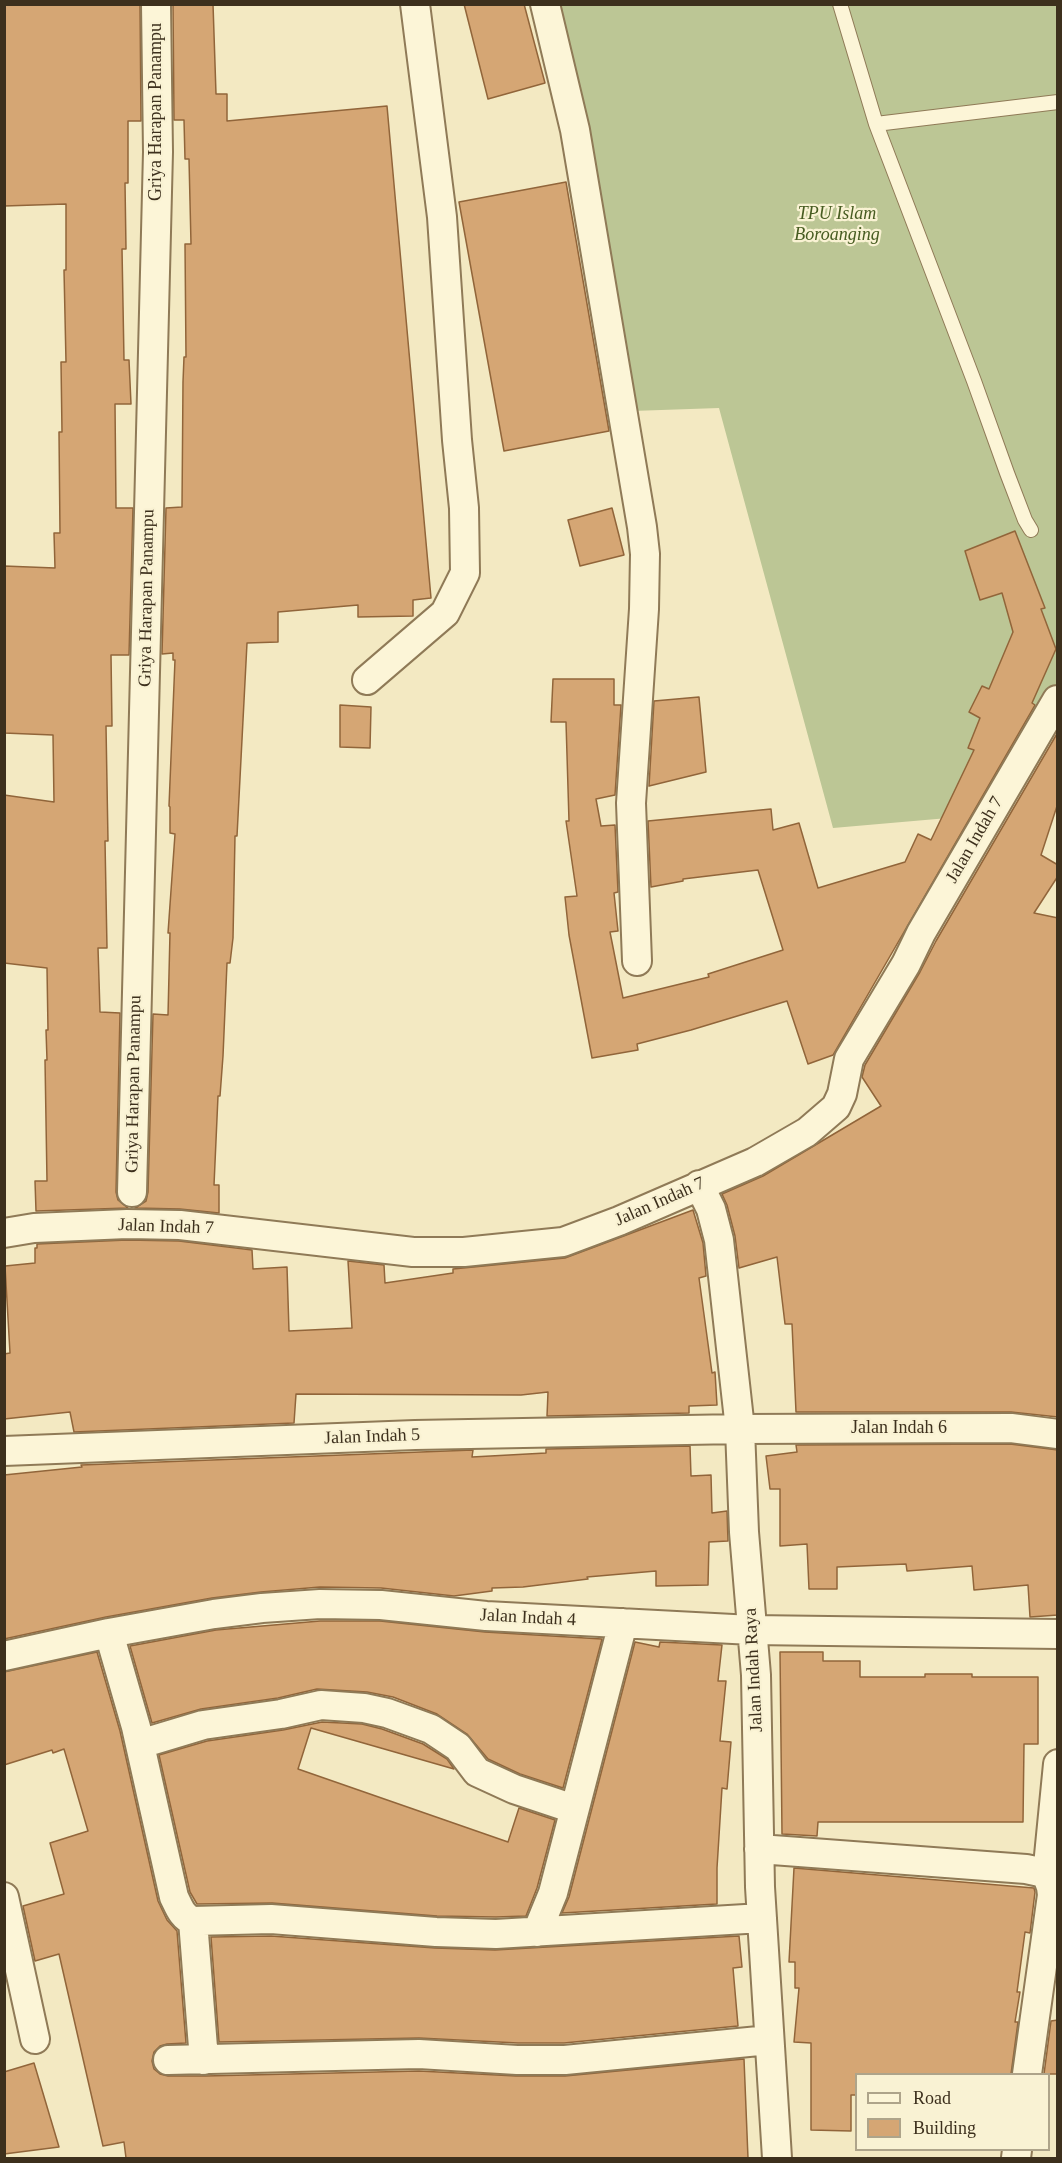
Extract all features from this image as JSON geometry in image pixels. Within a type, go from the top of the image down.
[{"type":"street","name":"Griya Harapan Panampu","points":[[132,1192],[158,152],[156,4]]},
{"type":"street","points":[[368,680],[446,613],[465,573],[464,508],[455,419],[442,217],[415,4]]},
{"type":"street","points":[[545,4],[575,130],[645,554],[644,609],[631,803],[637,961]]},
{"type":"street","name":"Jalan Indah 7","points":[[4,1233],[45,1227],[180,1225],[413,1252],[464,1252],[563,1242],[619,1221],[755,1162],[807,1132],[836,1107],[842,1094],[849,1059],[1057,700]]},
{"type":"street","name":"Jalan Indah Raya","points":[[699,1185],[711,1209],[718,1240],[740,1429],[744,1532],[756,1676],[762,1918],[777,2158]]},
{"type":"street","name":"Jalan Indah 6","points":[[740,1429],[1011,1428],[1058,1434]]},
{"type":"street","name":"Jalan Indah 5","points":[[4,1450],[415,1435],[740,1429]]},
{"type":"street","name":"Jalan Indah 4","points":[[4,1656],[109,1633],[224,1613],[320,1604],[381,1605],[486,1616],[752,1630],[1058,1634]]},
{"type":"street","points":[[537,1932],[553,1893],[623,1623]]},
{"type":"street","points":[[109,1633],[140,1744],[174,1897],[186,1918],[193,1921],[271,1919],[436,1932],[496,1934],[762,1918]]},
{"type":"street","points":[[140,1744],[203,1725],[282,1714],[321,1705],[364,1708],[387,1713],[431,1729],[458,1747],[477,1772],[514,1789],[574,1809]]},
{"type":"street","points":[[1027,2073],[1052,1889],[1058,1764]]},
{"type":"street","points":[[759,1849],[1026,1869],[1040,1872],[1052,1889]]},
{"type":"street","points":[[4,1897],[35,2039]]},
{"type":"street","points":[[193,1921],[204,2060]]},
{"type":"street","points":[[168,2061],[419,2054],[517,2060],[565,2060],[770,2040]]},
{"type":"lane","points":[[840,4],[876,124],[970,370],[1006,473],[1024,520],[1031,530]]},
{"type":"lane","points":[[876,124],[1058,102]]},
{"type":"green space","name":"TPU Islam Boroanging","points":[[548,5],[1057,5],[1057,686],[994,814],[833,828],[719,408],[632,411]]},
{"type":"building","points":[[140,4],[141,121],[128,121],[128,183],[125,183],[126,249],[122,249],[124,360],[129,360],[131,404],[115,404],[116,508],[133,508],[129,655],[111,655],[112,726],[106,726],[107,948],[98,948],[100,1012],[120,1013],[116,1192],[118,1200],[128,1208],[36,1211],[35,1181],[47,1181],[45,1060],[47,1060],[46,1030],[48,1030],[47,968],[4,963],[4,795],[54,802],[53,735],[4,733],[4,566],[55,568],[54,533],[60,533],[61,362],[66,362],[64,270],[66,270],[66,204],[4,206],[4,5]]},
{"type":"building","points":[[173,4],[213,4],[216,94],[227,94],[227,121],[387,106],[431,598],[413,600],[413,616],[358,617],[358,605],[278,612],[278,642],[247,643],[237,836],[235,836],[233,938],[230,963],[227,963],[223,1056],[220,1096],[218,1096],[214,1185],[219,1185],[219,1213],[135,1208],[146,1201],[148,1192],[153,1014],[168,1015],[170,933],[168,933],[175,834],[170,833],[169,806],[175,660],[173,660],[173,653],[162,654],[166,508],[182,507],[183,382],[184,357],[186,357],[185,244],[191,244],[189,159],[185,159],[184,120],[174,120]]},
{"type":"building","points":[[464,4],[524,4],[545,83],[488,99]]},
{"type":"building","points":[[566,182],[609,431],[504,451],[459,202]]},
{"type":"building","points":[[612,508],[624,555],[580,566],[568,520]]},
{"type":"building","points":[[1015,531],[1045,608],[1041,609],[1056,649],[1032,703],[1035,705],[833,1055],[808,1064],[787,1001],[637,1044],[638,1050],[592,1058],[569,935],[565,897],[577,896],[566,821],[569,821],[566,722],[551,722],[553,679],[614,679],[614,705],[621,705],[615,795],[596,799],[601,826],[615,825],[618,892],[614,893],[618,931],[610,932],[623,998],[709,977],[708,974],[783,950],[758,870],[683,879],[683,881],[651,887],[648,821],[771,809],[773,830],[799,823],[818,888],[905,862],[918,834],[931,840],[974,750],[968,748],[980,718],[969,712],[982,686],[989,689],[1013,632],[1002,593],[980,600],[965,551]]},
{"type":"building","points":[[699,697],[706,772],[649,786],[654,701]]},
{"type":"building","points":[[340,705],[371,707],[370,748],[340,747]]},
{"type":"building","points":[[1058,732],[1058,803],[1041,855],[1058,865],[1058,876],[1034,913],[1058,918],[1058,1417],[1011,1412],[796,1412],[792,1324],[785,1324],[777,1257],[739,1268],[735,1236],[722,1194],[763,1176],[881,1106],[862,1077],[865,1065]]},
{"type":"building","points":[[693,1210],[703,1243],[706,1276],[699,1278],[712,1373],[715,1372],[717,1405],[689,1406],[689,1413],[547,1416],[548,1392],[521,1395],[296,1394],[294,1423],[74,1432],[70,1412],[4,1419],[4,1354],[10,1353],[5,1266],[35,1263],[37,1244],[127,1240],[179,1241],[252,1250],[253,1269],[287,1267],[289,1331],[352,1328],[348,1261],[384,1265],[385,1283],[453,1273],[453,1269],[565,1258]]},
{"type":"building","points":[[1010,1444],[1058,1450],[1058,1615],[1030,1617],[1028,1585],[974,1590],[972,1566],[907,1571],[906,1564],[837,1567],[837,1589],[809,1589],[807,1544],[780,1546],[780,1489],[770,1489],[766,1456],[797,1452],[796,1445]]},
{"type":"building","points":[[690,1446],[691,1476],[711,1475],[712,1513],[727,1511],[728,1541],[709,1542],[708,1585],[656,1586],[656,1571],[587,1577],[588,1579],[523,1587],[492,1588],[492,1591],[454,1596],[381,1588],[320,1587],[212,1598],[106,1617],[4,1639],[4,1475],[82,1467],[81,1465],[473,1450],[472,1457],[546,1453],[546,1449]]},
{"type":"building","points":[[320,1621],[380,1621],[485,1632],[602,1639],[563,1788],[520,1774],[488,1759],[467,1734],[437,1714],[393,1697],[367,1692],[317,1689],[278,1698],[201,1709],[152,1723],[130,1646],[216,1630]]},
{"type":"building","points":[[635,1642],[659,1647],[660,1642],[722,1645],[718,1681],[726,1681],[720,1741],[731,1742],[727,1789],[722,1788],[717,1904],[562,1913],[569,1897]]},
{"type":"building","points":[[97,1652],[120,1731],[158,1901],[167,1920],[177,1931],[186,2043],[167,2044],[160,2046],[154,2052],[152,2061],[154,2069],[160,2074],[205,2076],[419,2071],[565,2076],[744,2059],[748,2158],[126,2158],[124,2142],[103,2146],[59,1954],[35,1961],[23,1906],[64,1894],[50,1843],[88,1831],[64,1749],[53,1753],[52,1750],[4,1765],[4,1672]]},
{"type":"building","points":[[780,1652],[823,1652],[823,1661],[860,1661],[860,1677],[972,1674],[972,1677],[1038,1677],[1038,1744],[1024,1744],[1023,1822],[818,1822],[817,1836],[782,1834]]},
{"type":"building","points":[[322,1722],[362,1724],[382,1729],[423,1744],[447,1759],[454,1769],[311,1728],[298,1769],[508,1842],[519,1808],[555,1820],[537,1888],[526,1916],[437,1916],[272,1903],[197,1904],[190,1892],[159,1755],[207,1741]]},
{"type":"building","points":[[794,1868],[1034,1888],[1030,1933],[1025,1932],[1017,1992],[1020,1992],[1015,2022],[1018,2022],[1011,2073],[855,2073],[855,2095],[851,2095],[851,2131],[811,2130],[811,2043],[794,2042],[799,1988],[795,1988],[795,1962],[789,1962]]},
{"type":"building","points":[[271,1936],[495,1950],[739,1936],[742,1967],[733,1968],[738,2026],[564,2043],[419,2038],[219,2042],[211,1937]]},
{"type":"building","points":[[1058,2020],[1058,2074],[1044,2073],[1051,2021]]},
{"type":"building","points":[[34,2063],[59,2147],[4,2154],[4,2072]]}]
